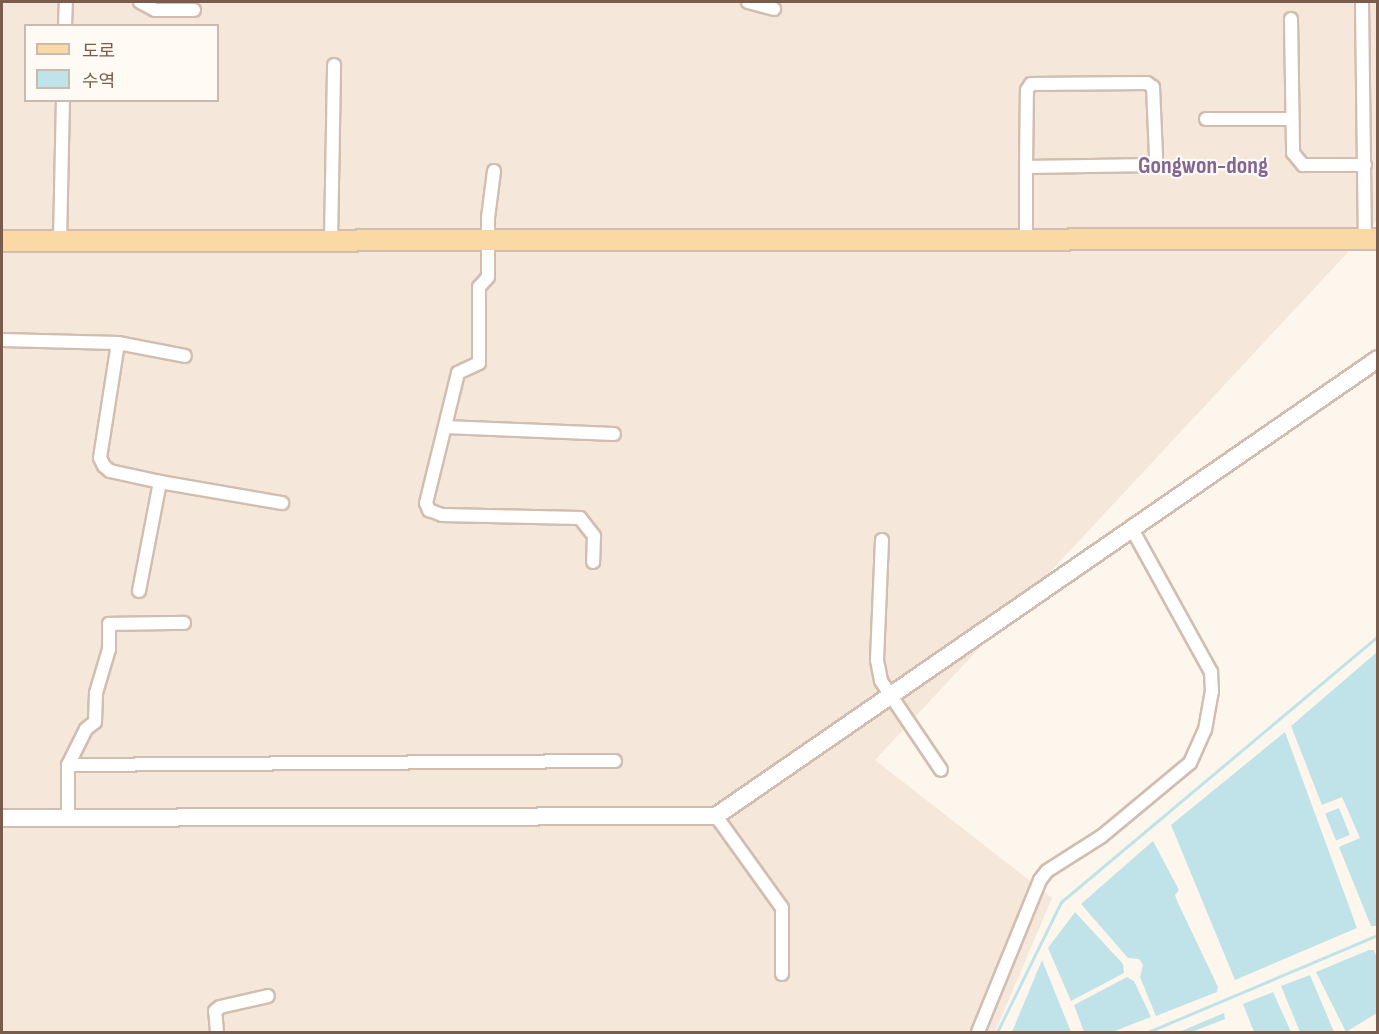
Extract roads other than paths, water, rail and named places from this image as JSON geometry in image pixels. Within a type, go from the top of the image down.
[{"type":"main road","points":[[2,241],[1371,238]]},
{"type":"main road","points":[[2,818],[716,816],[1377,359]]},
{"type":"street","points":[[65,24],[66,2]]},
{"type":"street","points":[[140,2],[154,10],[194,9]]},
{"type":"street","points":[[748,2],[774,9]]},
{"type":"street","points":[[1362,2],[1365,165],[1371,238]]},
{"type":"street","points":[[1292,19],[1293,153],[1303,165],[1365,165]]},
{"type":"street","points":[[331,240],[334,65]]},
{"type":"street","points":[[1026,167],[1153,165],[1156,157],[1153,87],[1147,83],[1031,84],[1027,90],[1026,167],[1026,239]]},
{"type":"street","points":[[60,241],[63,102]]},
{"type":"street","points":[[1206,119],[1291,119]]},
{"type":"street","points":[[494,171],[488,277],[480,287],[479,363],[458,373],[426,503],[429,510],[442,515],[580,518],[594,536],[593,562]]},
{"type":"street","points":[[2,340],[118,343],[185,356]]},
{"type":"street","points":[[118,343],[100,458],[110,471],[160,483],[282,502]]},
{"type":"street","points":[[445,427],[614,434]]},
{"type":"street","points":[[139,591],[160,483]]},
{"type":"street","points":[[978,1032],[1040,880],[1102,836],[1190,763],[1205,730],[1212,692],[1211,672],[1132,529]]},
{"type":"street","points":[[882,540],[877,660],[881,681],[941,770]]},
{"type":"street","points":[[68,818],[68,765],[86,729],[95,722],[96,693],[109,649],[109,624],[184,623]]},
{"type":"street","points":[[68,765],[615,761]]},
{"type":"street","points":[[716,816],[782,908],[782,974]]},
{"type":"street","points":[[217,1032],[214,1011],[220,1007],[268,996]]},
{"type":"water","points":[[1377,652],[1378,926],[1371,926],[1339,847],[1360,838],[1342,797],[1322,805],[1291,726]]},
{"type":"water","points":[[1285,732],[1357,928],[1235,980],[1171,825]]},
{"type":"water","points":[[1339,808],[1350,835],[1336,841],[1325,814]]},
{"type":"water","points":[[1153,841],[1179,890],[1175,895],[1178,903],[1218,987],[1217,992],[1156,1016],[1140,977],[1143,965],[1139,959],[1128,958],[1081,904]]},
{"type":"water","points":[[1075,912],[1123,964],[1124,973],[1071,1001],[1048,948]]},
{"type":"water","points":[[1374,950],[1377,958],[1377,1013],[1346,1032],[1316,972]]},
{"type":"water","points":[[1042,960],[1071,1032],[1012,1032]]},
{"type":"water","points":[[1310,975],[1334,1032],[1300,1032],[1281,986]]},
{"type":"water","points":[[1127,977],[1134,981],[1151,1017],[1112,1032],[1084,1032],[1074,1005]]},
{"type":"water","points":[[1273,992],[1291,1032],[1254,1032],[1243,1004]]},
{"type":"water","points":[[1224,1013],[1225,1019],[1192,1032],[1179,1032]]},
{"type":"waterway","points":[[997,1032],[1061,902],[1378,636]]},
{"type":"waterway","points":[[1148,1032],[1378,935]]},
{"type":"district","name":"Gongwon-dong","points":[[1203,166]]}]
